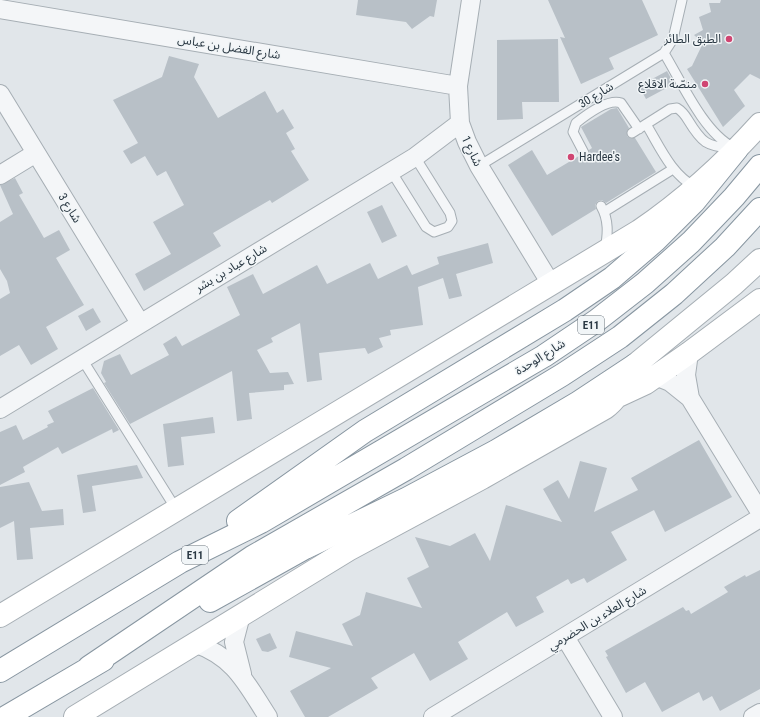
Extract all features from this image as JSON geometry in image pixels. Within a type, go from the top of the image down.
[{"type":"main road","points":[[180,562],[360,434],[565,310],[612,278],[655,240],[694,202],[737,149],[760,124]]},
{"type":"main road","points":[[0,616],[655,220],[695,187],[737,149]]},
{"type":"main road","name":"شارع الوحدة","points":[[180,562],[261,522],[544,356],[596,322],[645,283],[691,242],[734,198],[760,166]]},
{"type":"main road","name":"E11","points":[[6,717],[89,667],[252,557],[406,469],[562,375],[620,337],[674,294],[726,247],[760,209]]},
{"type":"main road","points":[[89,667],[305,548],[406,499],[496,451],[579,402],[635,365],[734,284],[760,260]]},
{"type":"main road","points":[[75,717],[353,546],[482,478],[605,408],[618,396],[637,388],[689,353],[760,300]]},
{"type":"main road","points":[[618,396],[628,375],[635,365]]},
{"type":"main road","name":"E11","points":[[0,671],[180,562]]},
{"type":"street","name":"شارع 1","points":[[471,0],[458,86],[460,123],[467,142],[479,166],[551,284]]},
{"type":"street","name":"شارع الفضل بن عباس","points":[[5,14],[458,86]]},
{"type":"street","name":"شارع 3","points":[[0,94],[140,323]]},
{"type":"street","name":"شارع عباد بن بشر","points":[[0,409],[415,157],[460,123]]},
{"type":"street","points":[[0,175],[36,153]]},
{"type":"street","points":[[689,353],[686,375],[690,398]]},
{"type":"street","points":[[655,376],[670,382],[690,398],[760,512]]},
{"type":"street","name":"شارع العلاء بن الحضرمي","points":[[433,717],[760,518]]},
{"type":"street","points":[[241,615],[234,642],[243,677]]},
{"type":"street","points":[[564,637],[613,717]]},
{"type":"street","points":[[194,644],[218,653],[243,677],[268,717]]},
{"type":"street","points":[[753,717],[760,713]]},
{"type":"lane","name":"شارع 30","points":[[479,166],[664,53],[673,39],[682,0]]},
{"type":"lane","points":[[664,53],[709,127],[721,140],[737,149]]},
{"type":"lane","points":[[584,153],[573,132],[576,123],[608,103],[621,103],[639,129],[680,177],[695,187]]},
{"type":"lane","points":[[639,129],[670,110],[677,108],[684,113],[697,135],[705,143],[714,147],[737,149]]},
{"type":"lane","points":[[391,171],[426,228],[434,232],[448,227],[452,220],[450,213],[415,157]]},
{"type":"lane","points":[[605,251],[608,229],[602,209],[673,169]]},
{"type":"lane","points":[[82,359],[176,510]]},
{"type":"building","points":[[358,0],[437,0],[434,17],[430,16],[412,29],[406,22],[356,15]]},
{"type":"building","points":[[548,0],[642,0],[658,35],[609,58],[614,69],[581,84],[560,37],[565,38]]},
{"type":"building","name":"الطبق الطائر","points":[[721,0],[760,0],[760,79],[750,74],[734,90],[745,106],[723,127],[687,69],[692,66],[703,43],[694,35],[703,30],[699,17],[711,12],[709,3],[720,3]]},
{"type":"building","points":[[558,39],[559,102],[522,102],[523,119],[497,120],[497,40]]},
{"type":"building","points":[[169,56],[199,64],[194,77],[218,118],[265,91],[277,113],[283,109],[294,128],[286,133],[295,149],[291,151],[309,180],[272,203],[270,200],[213,233],[221,246],[144,291],[135,274],[171,254],[153,222],[184,205],[166,171],[157,176],[145,156],[131,164],[123,151],[138,143],[113,100],[162,77]]},
{"type":"building","points":[[667,71],[674,84],[646,99],[639,86]]},
{"type":"building","points":[[617,108],[629,128],[627,131],[627,136],[630,138],[635,138],[656,172],[606,203],[602,200],[598,201],[595,205],[596,209],[552,236],[508,165],[532,150],[547,175],[579,156],[581,158],[586,158],[590,154],[589,150],[592,148],[581,127],[611,109]]},
{"type":"building","points":[[15,178],[23,193],[19,195],[44,238],[59,230],[70,250],[56,258],[84,305],[46,327],[58,349],[31,365],[19,345],[0,356],[0,299],[10,293],[7,281],[0,269],[0,222],[13,214],[0,185]]},
{"type":"building","points":[[382,205],[397,236],[382,243],[367,212]]},
{"type":"building","points":[[488,243],[493,263],[456,274],[462,296],[449,299],[443,278],[418,287],[423,325],[390,330],[391,335],[379,338],[383,347],[368,354],[365,348],[319,353],[322,380],[307,382],[300,323],[271,338],[273,342],[257,350],[270,373],[288,372],[294,384],[284,385],[284,390],[249,393],[252,419],[237,421],[232,371],[130,424],[104,383],[106,382],[101,373],[104,361],[120,354],[131,375],[169,355],[163,344],[176,336],[182,346],[240,315],[227,287],[253,274],[263,294],[317,265],[327,284],[370,263],[378,279],[407,265],[412,275],[439,264],[437,257]]},
{"type":"building","points":[[93,308],[101,322],[86,331],[78,316]]},
{"type":"building","points":[[93,388],[119,430],[113,433],[112,429],[62,454],[58,447],[23,467],[25,472],[0,485],[0,432],[16,425],[23,440],[48,427],[47,425],[54,422],[48,411]]},
{"type":"building","points":[[213,417],[215,433],[181,437],[184,465],[168,467],[163,424]]},
{"type":"building","points":[[699,440],[732,497],[665,532],[654,510],[611,532],[627,560],[587,583],[584,578],[571,584],[568,579],[536,597],[544,612],[516,627],[507,612],[458,642],[468,659],[430,681],[414,653],[371,678],[378,688],[328,717],[305,717],[290,691],[331,668],[289,657],[296,631],[353,646],[342,624],[360,615],[366,592],[422,608],[407,578],[429,567],[415,537],[450,546],[475,533],[490,561],[506,505],[562,522],[543,489],[558,480],[569,499],[580,461],[607,468],[594,512],[638,490],[631,478]]},
{"type":"building","points":[[137,465],[143,478],[92,486],[96,511],[83,513],[77,475]]},
{"type":"building","points":[[29,482],[42,511],[63,509],[64,525],[30,528],[33,559],[17,560],[14,521],[0,528],[0,487]]},
{"type":"building","points":[[760,570],[760,689],[720,711],[712,696],[703,701],[699,692],[662,712],[645,682],[626,693],[606,657],[608,656],[605,651],[683,607],[686,611],[689,610],[691,614],[728,592],[724,587],[745,575],[746,577]]},
{"type":"building","points":[[270,633],[277,648],[268,652],[262,651],[256,639]]},
{"type":"place","name":"الطبق الطائر","points":[[729,39]]},
{"type":"place","name":"منصّة الاقلاع","points":[[705,84]]},
{"type":"place","name":"Hardee's","points":[[571,157]]}]
